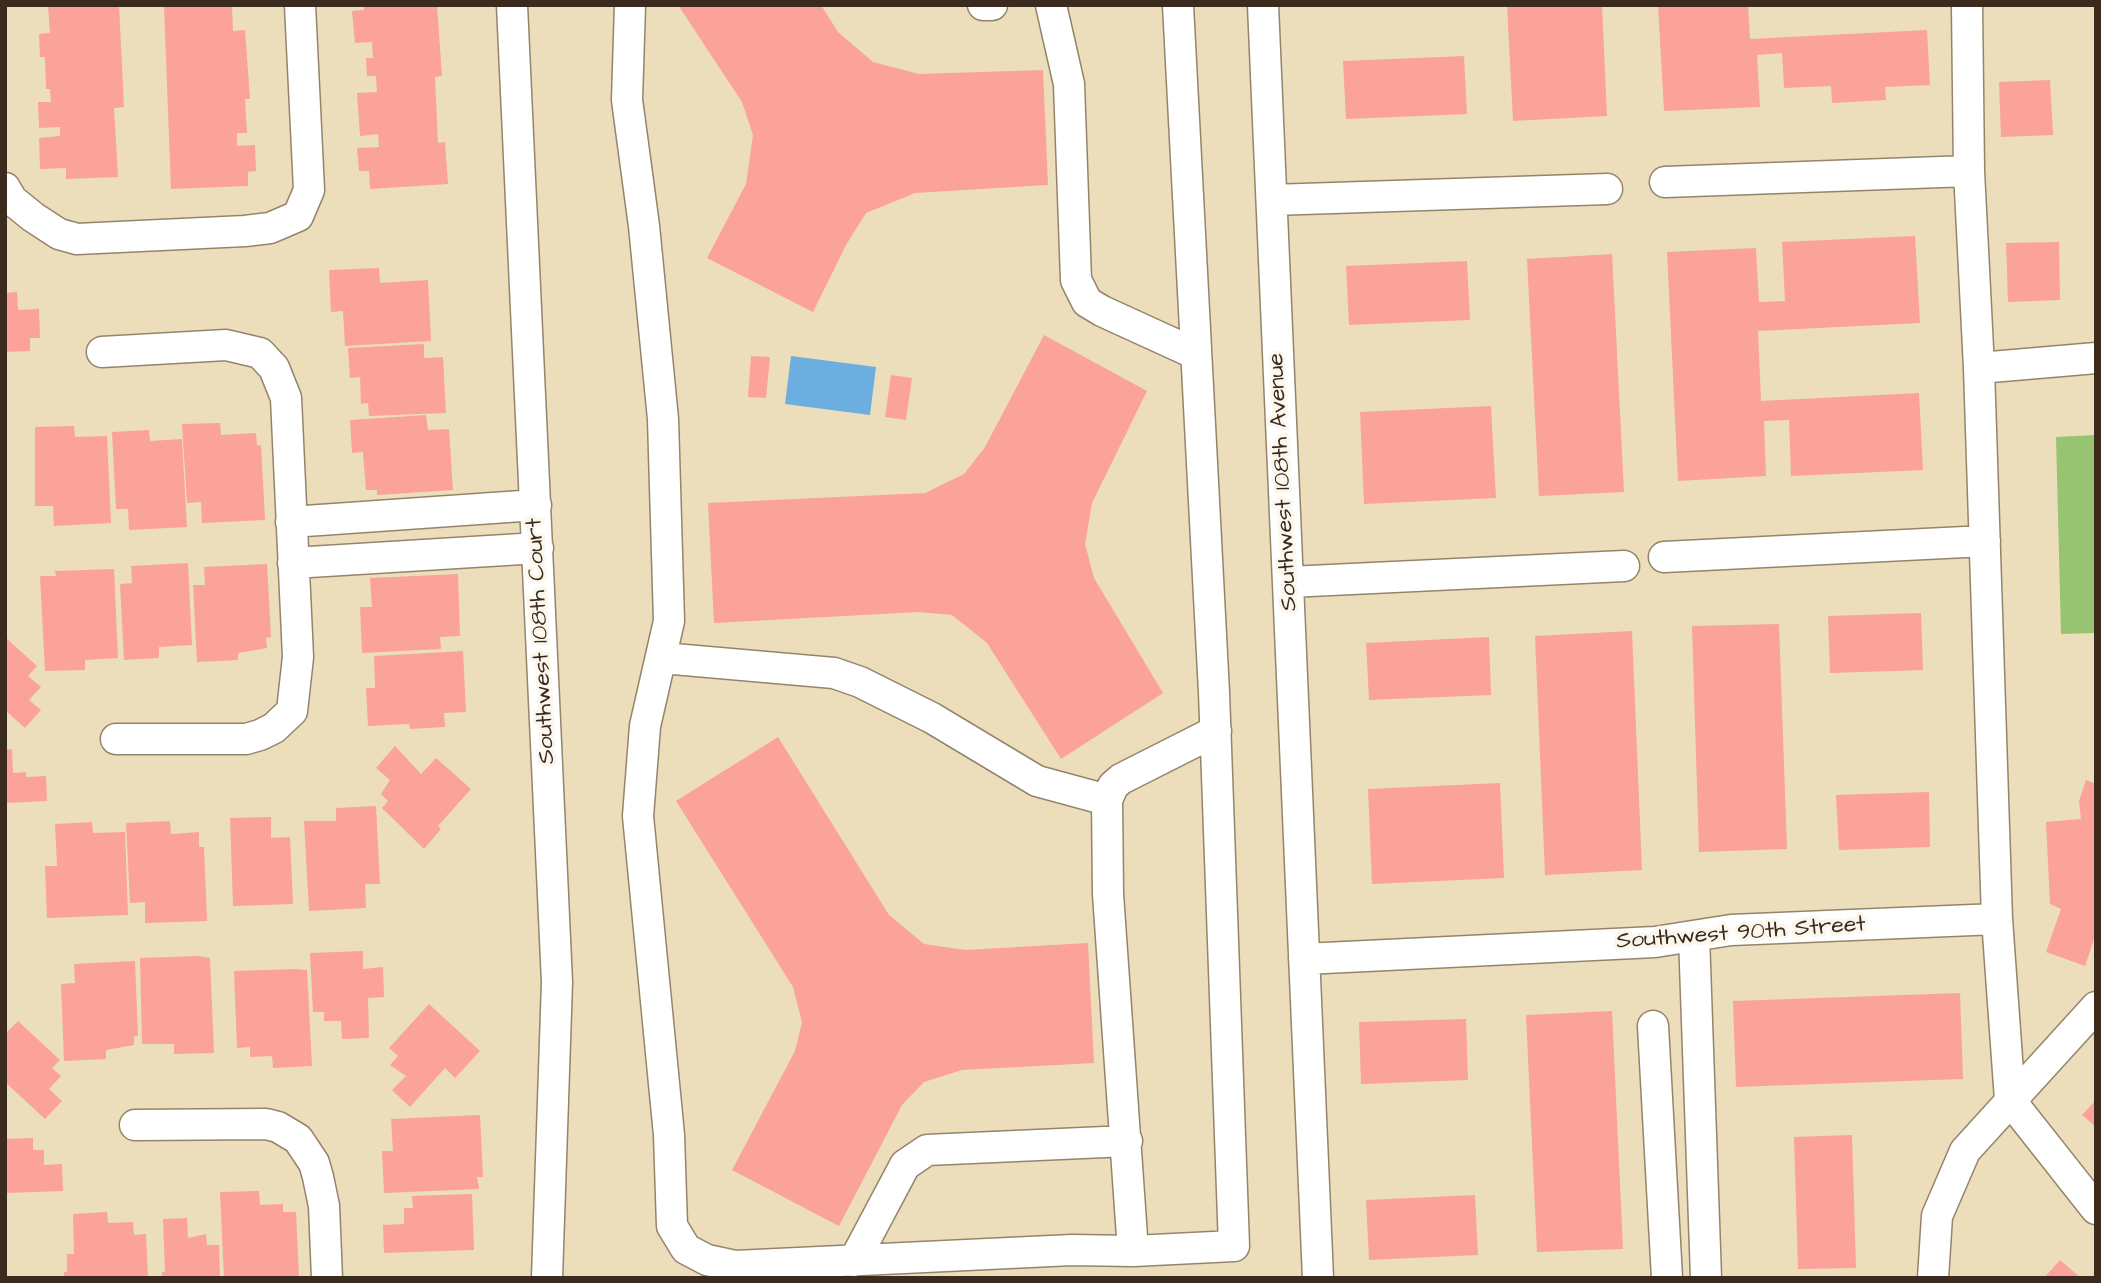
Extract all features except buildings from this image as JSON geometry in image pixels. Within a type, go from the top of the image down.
[{"type":"street","points":[[5,188],[12,200],[33,217],[59,234],[77,239],[245,231],[270,228],[298,216],[309,190],[300,5]]},
{"type":"street","name":"Southwest 108th Court","points":[[512,5],[558,982],[547,1278]]},
{"type":"street","points":[[630,5],[627,100],[644,226],[663,419],[669,621],[645,726],[638,816],[669,1135],[672,1226],[686,1249],[721,1264],[1234,1246],[1216,731],[1178,5]]},
{"type":"street","points":[[983,5],[992,5]]},
{"type":"street","points":[[1051,5],[1069,84],[1076,280],[1087,302],[1196,354]]},
{"type":"street","name":"Southwest 108th Avenue","points":[[1263,5],[1318,1278]]},
{"type":"street","points":[[1966,5],[1969,171],[1979,368],[1997,919],[2010,1100],[2096,1209]]},
{"type":"street","points":[[1665,182],[1969,171]]},
{"type":"street","points":[[1272,200],[1607,189]]},
{"type":"street","points":[[102,352],[226,345],[260,353],[275,368],[286,398],[298,657],[295,700],[285,720],[275,728],[246,738],[116,738]]},
{"type":"street","points":[[1979,368],[2096,358]]},
{"type":"street","points":[[291,522],[536,505]]},
{"type":"street","points":[[441,512],[442,551]]},
{"type":"street","points":[[1664,557],[1985,541]]},
{"type":"street","points":[[293,563],[442,551],[538,548]]},
{"type":"street","points":[[1289,582],[1624,566]]},
{"type":"street","points":[[662,658],[834,673],[860,682],[932,718],[1037,781],[1107,800]]},
{"type":"street","points":[[1133,1251],[1108,894],[1107,800],[1112,786],[1121,779],[1216,731]]},
{"type":"street","name":"Southwest 90th Street","points":[[1304,960],[1656,942],[1743,930],[1997,919]]},
{"type":"street","points":[[1694,936],[1706,1278]]},
{"type":"street","points":[[1933,1278],[1937,1216],[1965,1151],[2096,1007]]},
{"type":"street","points":[[1653,1026],[1667,1278]]},
{"type":"street","points":[[135,1125],[266,1124],[298,1139],[314,1163],[324,1206],[327,1278]]},
{"type":"street","points":[[854,1261],[905,1165],[927,1150],[1127,1141]]},
{"type":"green space","points":[[2096,435],[2096,633],[2061,634],[2056,437]]},
{"type":"water","points":[[791,356],[876,367],[870,415],[785,404]]}]
